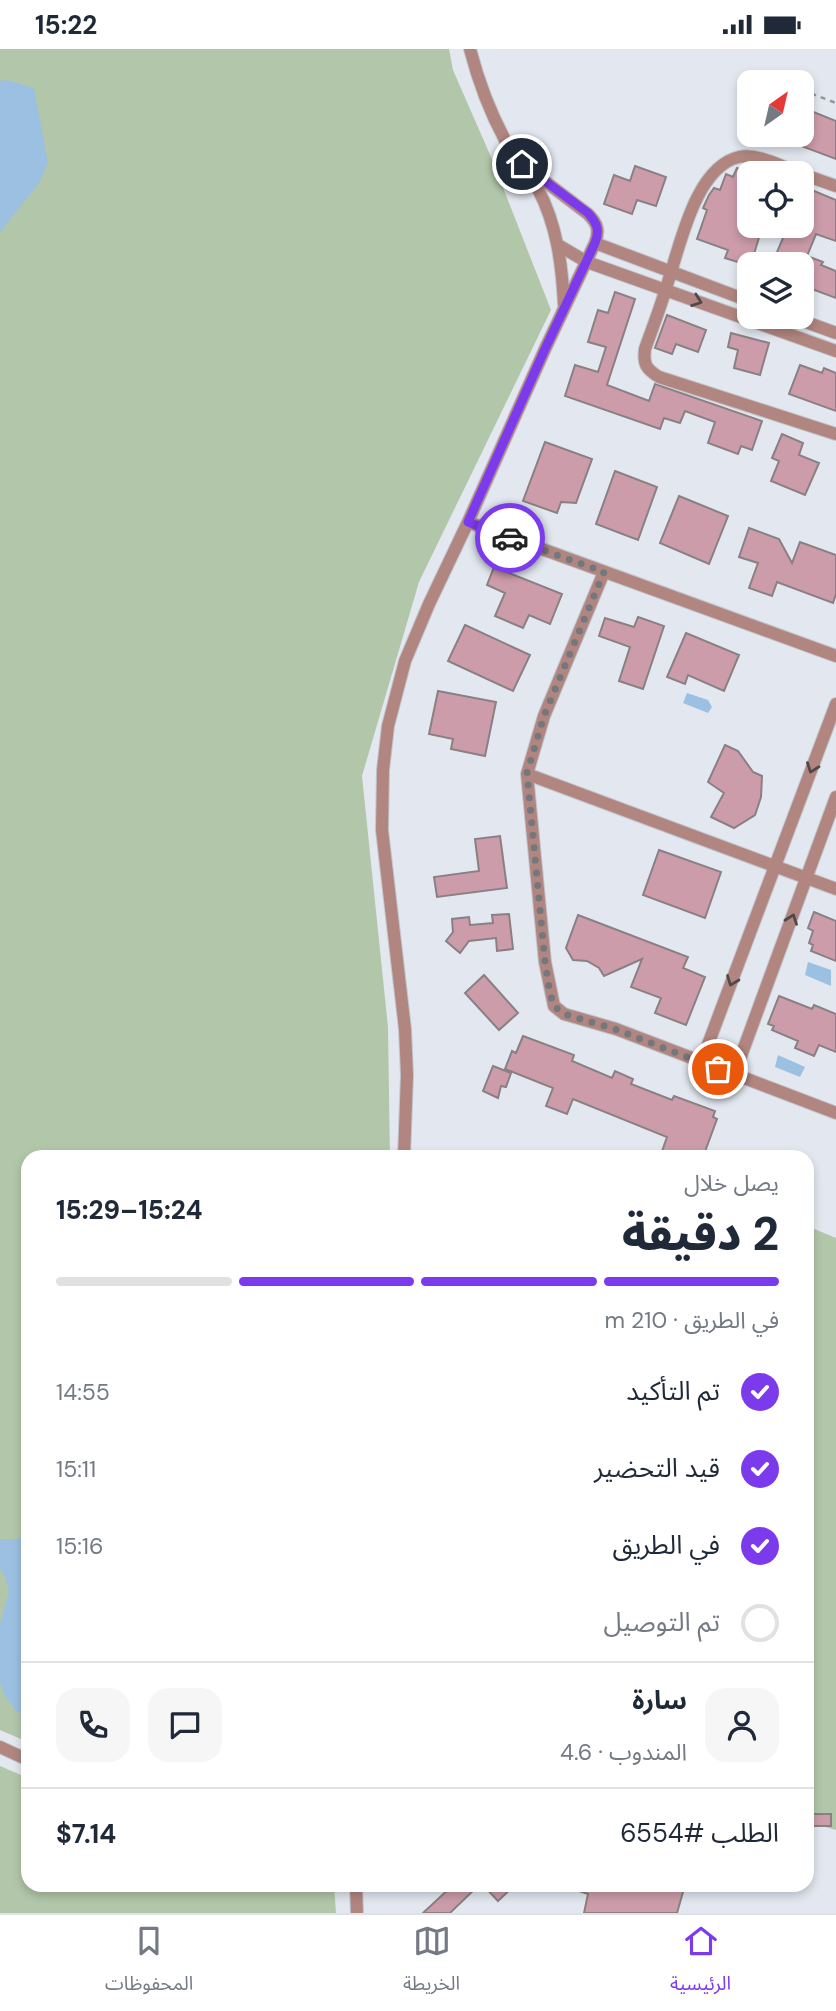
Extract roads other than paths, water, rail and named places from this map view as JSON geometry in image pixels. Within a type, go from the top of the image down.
[{"type":"street","points":[[470,49],[474,67],[505,140],[538,190],[553,227],[558,245],[564,308]]},
{"type":"street","points":[[766,161],[742,156],[730,159],[716,169],[707,181],[693,205],[645,349],[644,362],[647,370],[659,377],[836,434]]},
{"type":"street","points":[[404,1150],[407,1075],[405,1029],[382,830],[385,749],[394,700],[405,661],[429,604],[587,262],[598,232],[594,220],[581,208],[522,164]]},
{"type":"street","points":[[814,178],[836,186]]},
{"type":"street","points":[[595,243],[737,296]]},
{"type":"street","points":[[558,245],[587,262],[836,351]]},
{"type":"street","points":[[814,325],[836,333]]},
{"type":"street","points":[[468,522],[836,656]]},
{"type":"street","points":[[604,572],[544,716],[527,773],[545,962],[554,1006],[564,1014],[615,1029],[836,1113]]},
{"type":"street","points":[[701,1063],[836,704]]},
{"type":"street","points":[[527,773],[836,889]]},
{"type":"street","points":[[734,1075],[836,797]]},
{"type":"street","points":[[0,1747],[21,1757]]},
{"type":"street","points":[[356,1892],[357,1913]]},
{"type":"water","points":[[7,80],[34,88],[48,163],[39,183],[0,232],[0,81]]},
{"type":"water","points":[[687,693],[708,700],[712,707],[708,713],[683,703]]},
{"type":"water","points":[[808,962],[831,970],[831,986],[805,975]]},
{"type":"water","points":[[778,1055],[805,1067],[800,1077],[775,1067]]},
{"type":"water","points":[[21,1538],[21,1714],[14,1709],[4,1694],[0,1682],[0,1623],[9,1592],[5,1576],[0,1569],[0,1539]]}]
